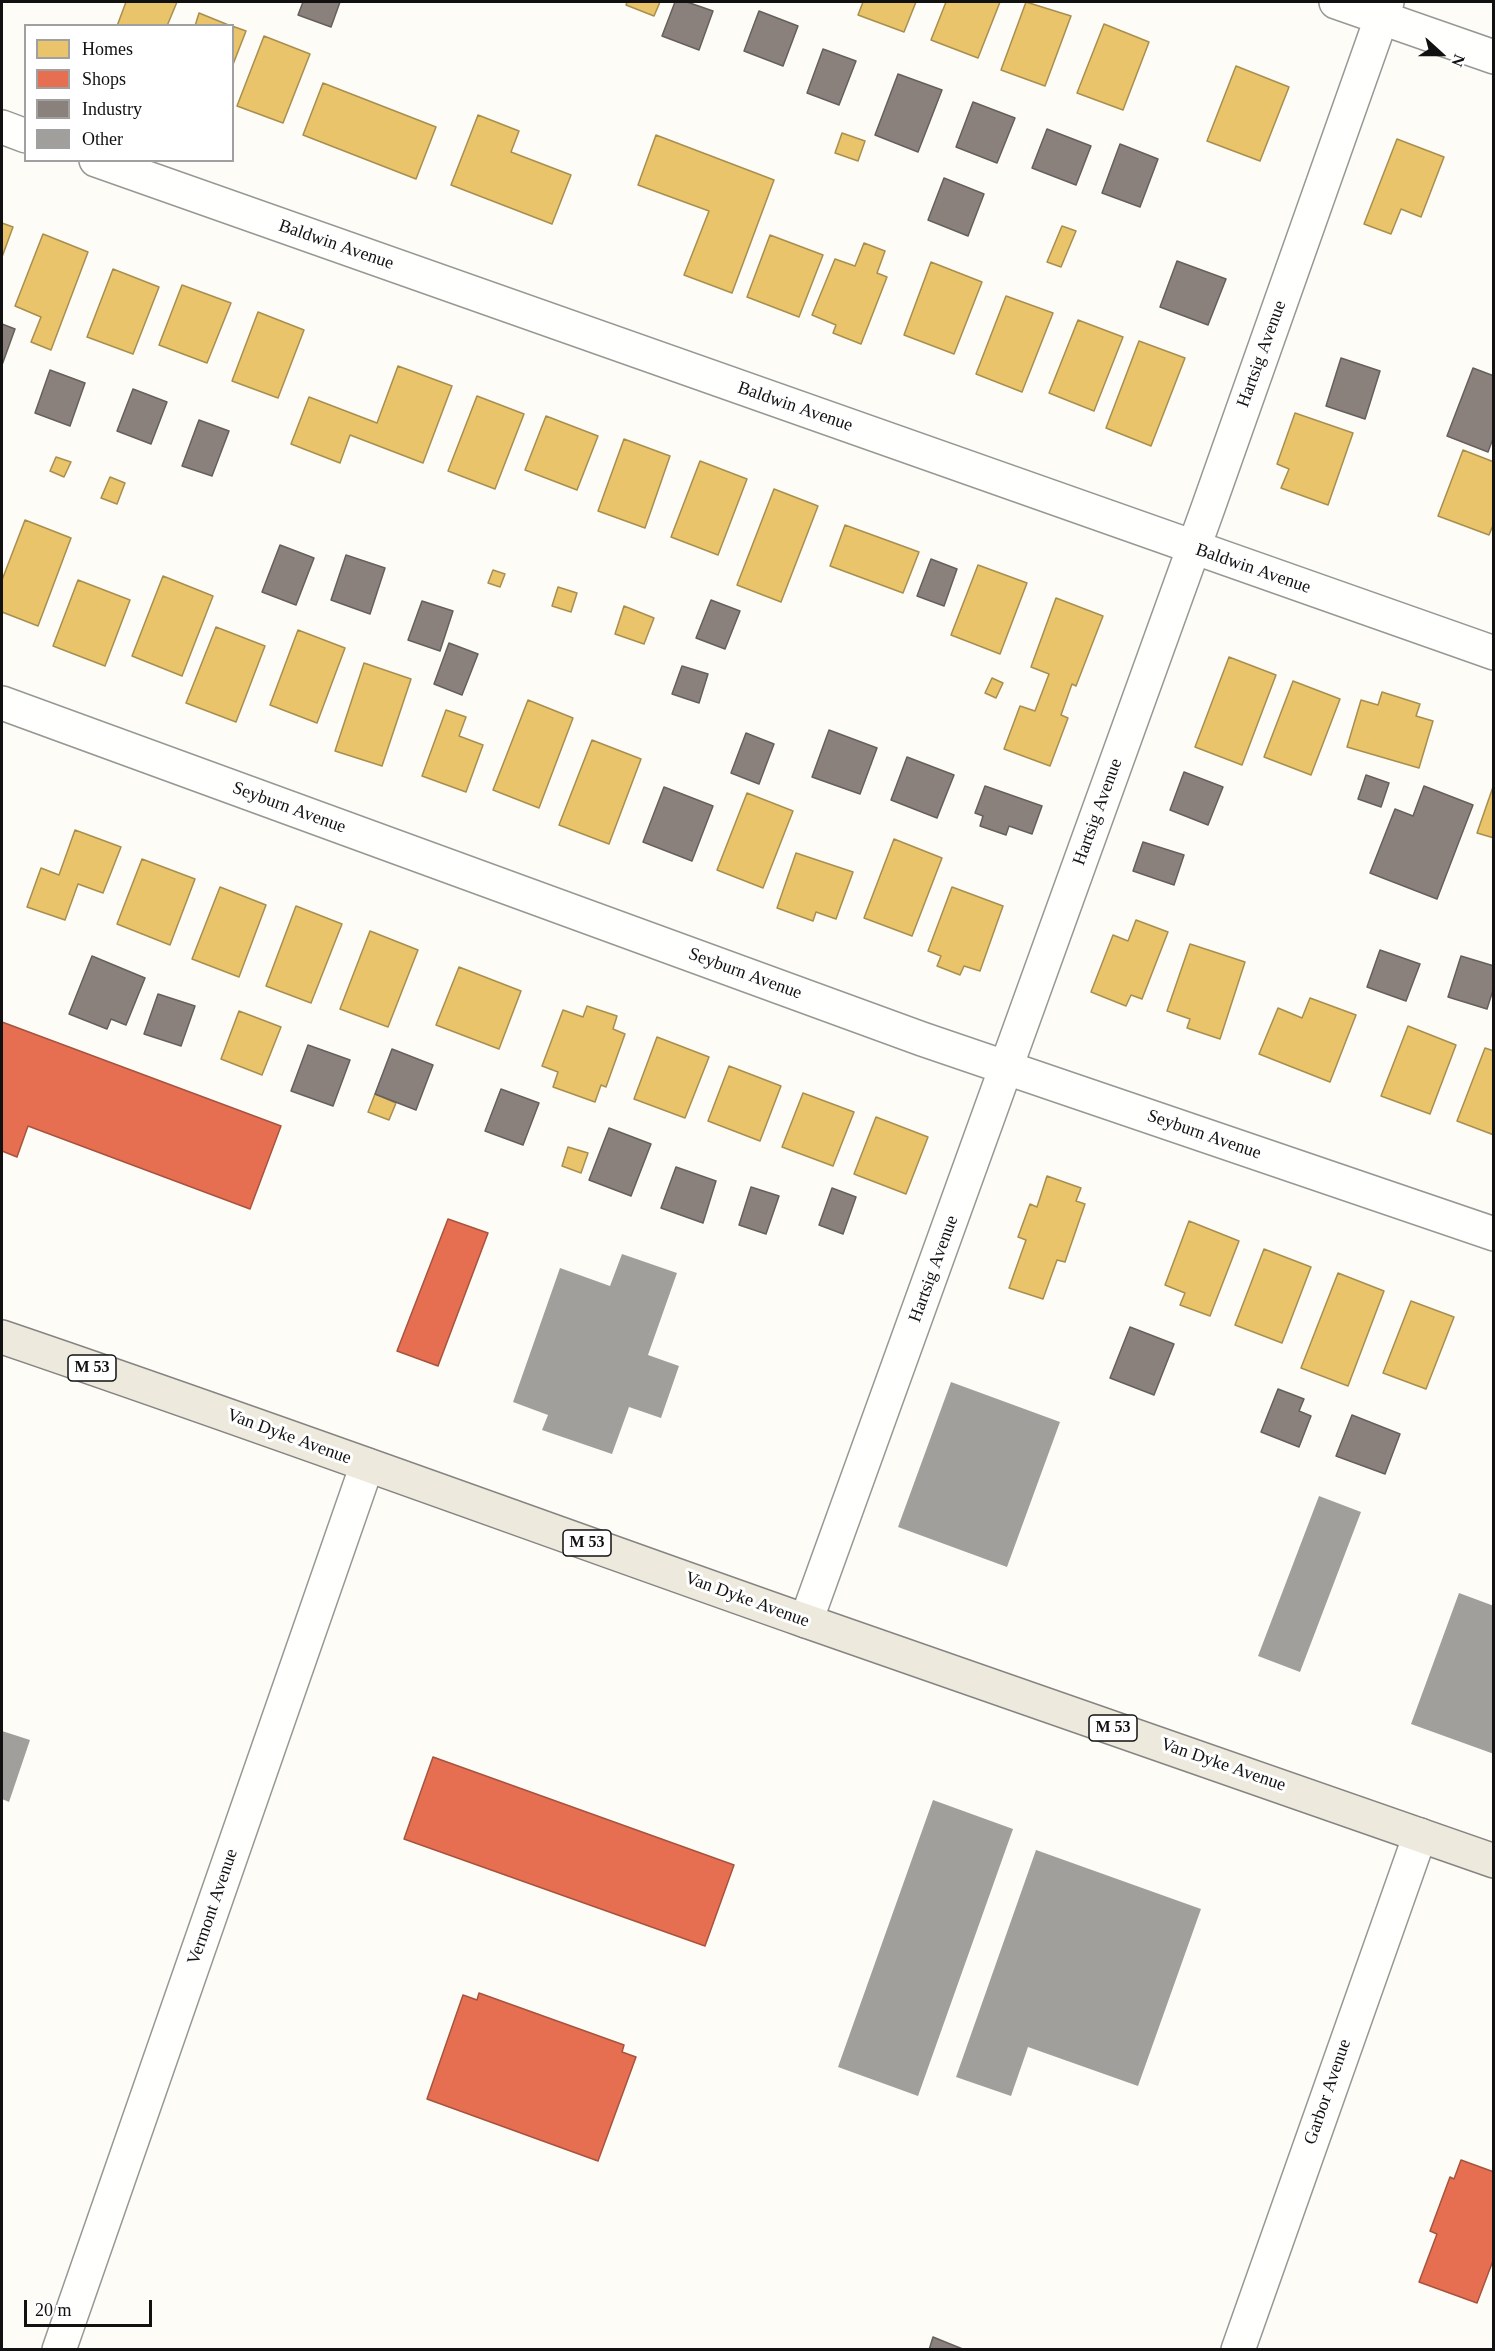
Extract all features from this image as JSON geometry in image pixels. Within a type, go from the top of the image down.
[{"type":"main road","name":"Van Dyke Avenue","points":[[2,1337],[1494,1861]]},
{"type":"street","points":[[1336,2],[1384,9],[1494,57]]},
{"type":"street","name":"Hartsig Avenue","points":[[806,1621],[1193,548],[1384,9]]},
{"type":"street","points":[[2,127],[24,135]]},
{"type":"street","name":"Baldwin Avenue","points":[[102,162],[1494,653]]},
{"type":"street","name":"Seyburn Avenue","points":[[2,703],[911,1035],[1494,1234]]},
{"type":"street","name":"Vermont Avenue","points":[[59,2349],[367,1465]]},
{"type":"street","name":"Garbor Avenue","points":[[1238,2349],[1420,1835]]},
{"type":"building: Homes","points":[[126,2],[177,2],[168,24],[118,24]]},
{"type":"building: Homes","points":[[627,2],[660,2],[654,16],[626,5]]},
{"type":"building: Homes","points":[[863,2],[916,2],[904,32],[858,15]]},
{"type":"building: Homes","points":[[946,2],[1000,2],[978,58],[931,40]]},
{"type":"building: Homes","points":[[1026,2],[1071,16],[1045,86],[1001,70]]},
{"type":"building: Homes","points":[[199,13],[226,24],[196,24]]},
{"type":"building: Homes","points":[[1104,24],[1149,42],[1123,110],[1077,93]]},
{"type":"building: Homes","points":[[234,27],[246,31],[234,62]]},
{"type":"building: Homes","points":[[264,36],[310,54],[283,123],[237,106]]},
{"type":"building: Homes","points":[[1236,66],[1289,87],[1260,161],[1207,141]]},
{"type":"building: Homes","points":[[323,83],[436,127],[416,179],[303,135]]},
{"type":"building: Homes","points":[[478,115],[519,131],[511,152],[571,175],[552,224],[451,185]]},
{"type":"building: Homes","points":[[842,133],[865,141],[858,161],[835,153]]},
{"type":"building: Homes","points":[[656,135],[774,180],[732,293],[684,275],[709,211],[638,185]]},
{"type":"building: Homes","points":[[1397,139],[1444,157],[1421,217],[1401,209],[1391,234],[1364,224]]},
{"type":"building: Homes","points":[[2,223],[13,227],[2,257]]},
{"type":"building: Homes","points":[[1062,226],[1076,231],[1061,267],[1047,262]]},
{"type":"building: Homes","points":[[43,234],[88,252],[51,350],[31,342],[41,317],[15,306]]},
{"type":"building: Homes","points":[[770,235],[823,255],[799,317],[747,297]]},
{"type":"building: Homes","points":[[864,243],[885,251],[877,273],[887,277],[861,344],[833,333],[836,325],[812,315],[835,259],[855,266]]},
{"type":"building: Homes","points":[[931,262],[982,282],[954,354],[904,335]]},
{"type":"building: Homes","points":[[113,269],[159,287],[133,354],[87,337]]},
{"type":"building: Homes","points":[[182,285],[231,303],[207,363],[159,345]]},
{"type":"building: Homes","points":[[1006,296],[1053,313],[1022,392],[976,374]]},
{"type":"building: Homes","points":[[258,312],[304,330],[278,398],[232,381]]},
{"type":"building: Homes","points":[[1078,320],[1123,337],[1094,411],[1049,393]]},
{"type":"building: Homes","points":[[1139,341],[1185,358],[1151,446],[1106,428]]},
{"type":"building: Homes","points":[[398,366],[452,386],[423,463],[350,435],[340,463],[291,444],[309,397],[377,423]]},
{"type":"building: Homes","points":[[477,396],[524,414],[495,489],[448,471]]},
{"type":"building: Homes","points":[[1295,413],[1353,433],[1328,505],[1281,488],[1289,469],[1277,464]]},
{"type":"building: Homes","points":[[546,416],[598,436],[577,490],[525,470]]},
{"type":"building: Homes","points":[[624,439],[670,456],[645,528],[598,511]]},
{"type":"building: Homes","points":[[1463,450],[1494,462],[1494,523],[1489,535],[1438,516]]},
{"type":"building: Homes","points":[[56,457],[71,462],[64,477],[50,471]]},
{"type":"building: Homes","points":[[700,461],[747,479],[718,555],[671,537]]},
{"type":"building: Homes","points":[[110,477],[125,483],[117,504],[101,498]]},
{"type":"building: Homes","points":[[774,489],[818,506],[781,602],[737,585]]},
{"type":"building: Homes","points":[[25,520],[71,538],[38,626],[2,612],[2,580]]},
{"type":"building: Homes","points":[[845,525],[919,552],[903,593],[830,566]]},
{"type":"building: Homes","points":[[978,565],[1027,583],[1000,654],[951,635]]},
{"type":"building: Homes","points":[[493,570],[505,574],[500,587],[488,583]]},
{"type":"building: Homes","points":[[163,576],[213,596],[182,676],[132,656]]},
{"type":"building: Homes","points":[[78,580],[130,600],[105,666],[53,646]]},
{"type":"building: Homes","points":[[558,587],[577,593],[571,612],[552,606]]},
{"type":"building: Homes","points":[[1056,598],[1103,616],[1076,686],[1072,684],[1061,715],[1068,718],[1050,766],[1004,749],[1020,706],[1035,711],[1049,674],[1031,667]]},
{"type":"building: Homes","points":[[624,606],[654,618],[644,644],[615,634]]},
{"type":"building: Homes","points":[[216,627],[265,646],[236,722],[186,703]]},
{"type":"building: Homes","points":[[298,630],[345,648],[317,723],[270,705]]},
{"type":"building: Homes","points":[[1229,657],[1276,675],[1242,765],[1195,747]]},
{"type":"building: Homes","points":[[364,663],[411,679],[382,766],[335,751]]},
{"type":"building: Homes","points":[[992,678],[1003,683],[996,698],[985,693]]},
{"type":"building: Homes","points":[[1293,681],[1340,699],[1311,775],[1264,757]]},
{"type":"building: Homes","points":[[1382,692],[1420,704],[1416,716],[1433,721],[1419,768],[1347,747],[1361,700],[1378,705]]},
{"type":"building: Homes","points":[[528,700],[573,718],[539,808],[493,790]]},
{"type":"building: Homes","points":[[446,710],[466,717],[459,736],[483,745],[466,792],[422,776]]},
{"type":"building: Homes","points":[[592,740],[641,759],[609,844],[559,825]]},
{"type":"building: Homes","points":[[1494,784],[1494,838],[1477,833]]},
{"type":"building: Homes","points":[[747,793],[793,811],[763,888],[717,870]]},
{"type":"building: Homes","points":[[75,830],[121,847],[103,893],[78,884],[65,920],[27,907],[41,868],[59,875]]},
{"type":"building: Homes","points":[[894,839],[942,858],[912,936],[864,918]]},
{"type":"building: Homes","points":[[796,853],[853,872],[836,919],[816,912],[813,921],[777,908]]},
{"type":"building: Homes","points":[[142,859],[195,879],[170,945],[117,924]]},
{"type":"building: Homes","points":[[220,887],[266,905],[239,977],[192,959]]},
{"type":"building: Homes","points":[[952,887],[1003,906],[980,971],[964,966],[960,975],[937,966],[941,956],[928,951]]},
{"type":"building: Homes","points":[[296,906],[342,924],[311,1003],[266,986]]},
{"type":"building: Homes","points":[[1136,920],[1168,932],[1142,999],[1131,995],[1126,1006],[1091,992],[1113,935],[1128,941]]},
{"type":"building: Homes","points":[[370,931],[418,950],[388,1027],[340,1009]]},
{"type":"building: Homes","points":[[1190,944],[1245,962],[1220,1039],[1187,1028],[1190,1019],[1167,1011]]},
{"type":"building: Homes","points":[[459,967],[521,991],[499,1049],[436,1025]]},
{"type":"building: Homes","points":[[1310,998],[1356,1015],[1330,1082],[1259,1054],[1278,1008],[1302,1018]]},
{"type":"building: Homes","points":[[587,1006],[617,1016],[613,1029],[625,1034],[606,1087],[601,1085],[595,1102],[553,1087],[558,1072],[542,1066],[563,1010],[583,1017]]},
{"type":"building: Homes","points":[[239,1011],[281,1027],[262,1075],[221,1059]]},
{"type":"building: Homes","points":[[1408,1026],[1456,1045],[1430,1114],[1381,1096]]},
{"type":"building: Homes","points":[[657,1037],[709,1057],[685,1118],[634,1099]]},
{"type":"building: Homes","points":[[1485,1048],[1494,1051],[1494,1135],[1457,1121]]},
{"type":"building: Homes","points":[[729,1066],[781,1086],[760,1141],[708,1121]]},
{"type":"building: Homes","points":[[803,1093],[854,1112],[833,1166],[782,1147]]},
{"type":"building: Homes","points":[[375,1094],[396,1103],[389,1120],[368,1112]]},
{"type":"building: Homes","points":[[876,1117],[928,1137],[906,1194],[854,1174]]},
{"type":"building: Homes","points":[[568,1147],[588,1153],[581,1173],[562,1166]]},
{"type":"building: Homes","points":[[1047,1176],[1081,1188],[1076,1201],[1085,1204],[1065,1262],[1057,1260],[1043,1299],[1009,1288],[1026,1240],[1018,1237],[1030,1204],[1037,1207]]},
{"type":"building: Homes","points":[[1189,1221],[1239,1241],[1210,1316],[1180,1305],[1185,1293],[1165,1285]]},
{"type":"building: Homes","points":[[1264,1249],[1311,1267],[1282,1343],[1235,1325]]},
{"type":"building: Homes","points":[[1338,1273],[1384,1291],[1348,1386],[1301,1368]]},
{"type":"building: Homes","points":[[1411,1301],[1454,1317],[1426,1389],[1383,1373]]},
{"type":"building: Shops","points":[[2,1022],[281,1126],[250,1209],[28,1126],[17,1157],[2,1151]]},
{"type":"building: Shops","points":[[448,1219],[488,1233],[438,1366],[397,1351]]},
{"type":"building: Shops","points":[[433,1757],[734,1865],[705,1946],[404,1839]]},
{"type":"building: Shops","points":[[479,1993],[624,2045],[622,2052],[636,2057],[598,2161],[427,2099],[463,1995],[477,2000]]},
{"type":"building: Shops","points":[[1461,2160],[1494,2172],[1494,2258],[1477,2303],[1419,2282],[1437,2234],[1430,2231],[1450,2177],[1454,2179]]},
{"type":"building: Industry","points":[[303,2],[340,2],[331,27],[298,15]]},
{"type":"building: Industry","points":[[675,2],[687,2],[713,11],[699,50],[662,36]]},
{"type":"building: Industry","points":[[759,11],[798,26],[783,66],[744,51]]},
{"type":"building: Industry","points":[[823,49],[856,61],[839,105],[807,93]]},
{"type":"building: Industry","points":[[898,74],[942,90],[918,152],[875,135]]},
{"type":"building: Industry","points":[[973,102],[1015,118],[997,163],[956,147]]},
{"type":"building: Industry","points":[[1047,129],[1091,146],[1076,185],[1032,168]]},
{"type":"building: Industry","points":[[1120,144],[1158,159],[1140,207],[1102,193]]},
{"type":"building: Industry","points":[[944,178],[984,194],[968,236],[928,220]]},
{"type":"building: Industry","points":[[1177,261],[1226,279],[1208,325],[1160,307]]},
{"type":"building: Industry","points":[[2,324],[15,329],[2,365]]},
{"type":"building: Industry","points":[[1341,358],[1380,371],[1365,419],[1326,406]]},
{"type":"building: Industry","points":[[1473,368],[1494,376],[1494,436],[1488,452],[1447,436]]},
{"type":"building: Industry","points":[[50,370],[85,383],[70,426],[35,413]]},
{"type":"building: Industry","points":[[133,389],[167,402],[151,444],[117,431]]},
{"type":"building: Industry","points":[[199,420],[229,431],[212,476],[182,466]]},
{"type":"building: Industry","points":[[280,545],[314,558],[296,605],[262,592]]},
{"type":"building: Industry","points":[[346,555],[385,568],[370,614],[331,600]]},
{"type":"building: Industry","points":[[931,559],[957,569],[944,606],[917,596]]},
{"type":"building: Industry","points":[[711,600],[740,611],[725,649],[696,638]]},
{"type":"building: Industry","points":[[422,601],[453,611],[440,651],[408,640]]},
{"type":"building: Industry","points":[[449,643],[478,654],[462,695],[434,684]]},
{"type":"building: Industry","points":[[682,666],[708,674],[699,703],[672,694]]},
{"type":"building: Industry","points":[[829,730],[877,748],[860,794],[812,777]]},
{"type":"building: Industry","points":[[746,733],[774,744],[759,784],[731,773]]},
{"type":"building: Industry","points":[[907,757],[954,775],[937,818],[891,800]]},
{"type":"building: Industry","points":[[1184,772],[1223,787],[1208,825],[1170,810]]},
{"type":"building: Industry","points":[[1366,775],[1389,783],[1381,807],[1358,799]]},
{"type":"building: Industry","points":[[985,786],[1042,806],[1032,834],[1009,826],[1006,835],[980,826],[983,816],[975,813]]},
{"type":"building: Industry","points":[[1424,786],[1473,805],[1437,899],[1370,873],[1395,809],[1413,816]]},
{"type":"building: Industry","points":[[664,787],[713,806],[692,861],[643,842]]},
{"type":"building: Industry","points":[[1143,842],[1184,855],[1174,885],[1133,871]]},
{"type":"building: Industry","points":[[1380,950],[1420,964],[1406,1001],[1367,987]]},
{"type":"building: Industry","points":[[92,956],[145,978],[126,1025],[111,1019],[107,1029],[69,1014]]},
{"type":"building: Industry","points":[[1461,956],[1494,966],[1494,987],[1487,1009],[1448,997]]},
{"type":"building: Industry","points":[[158,994],[195,1006],[181,1046],[144,1034]]},
{"type":"building: Industry","points":[[308,1045],[350,1060],[333,1106],[291,1091]]},
{"type":"building: Industry","points":[[392,1049],[433,1065],[416,1110],[375,1094]]},
{"type":"building: Industry","points":[[501,1089],[539,1103],[523,1145],[485,1131]]},
{"type":"building: Industry","points":[[609,1128],[651,1144],[631,1196],[589,1180]]},
{"type":"building: Industry","points":[[676,1167],[716,1181],[703,1223],[661,1208]]},
{"type":"building: Industry","points":[[751,1187],[779,1196],[766,1234],[739,1225]]},
{"type":"building: Industry","points":[[832,1188],[856,1197],[843,1234],[819,1225]]},
{"type":"building: Industry","points":[[1130,1327],[1174,1344],[1154,1395],[1110,1378]]},
{"type":"building: Industry","points":[[1278,1389],[1304,1399],[1299,1411],[1311,1416],[1299,1447],[1261,1432]]},
{"type":"building: Industry","points":[[1352,1415],[1400,1434],[1385,1474],[1336,1456]]},
{"type":"building: Industry","points":[[933,2337],[965,2350],[929,2350]]},
{"type":"building: Other","points":[[622,1254],[677,1273],[648,1355],[679,1366],[661,1418],[629,1407],[612,1454],[542,1430],[548,1415],[513,1402],[560,1268],[610,1286]]},
{"type":"building: Other","points":[[951,1382],[1060,1422],[1007,1567],[898,1527]]},
{"type":"building: Other","points":[[1319,1496],[1361,1512],[1300,1672],[1258,1656]]},
{"type":"building: Other","points":[[1459,1593],[1494,1606],[1494,1754],[1411,1724]]},
{"type":"building: Other","points":[[2,1731],[30,1740],[9,1802],[2,1799]]},
{"type":"building: Other","points":[[933,1800],[1013,1829],[918,2096],[838,2067]]},
{"type":"building: Other","points":[[1036,1850],[1201,1909],[1138,2086],[1028,2047],[1011,2096],[956,2077]]}]
